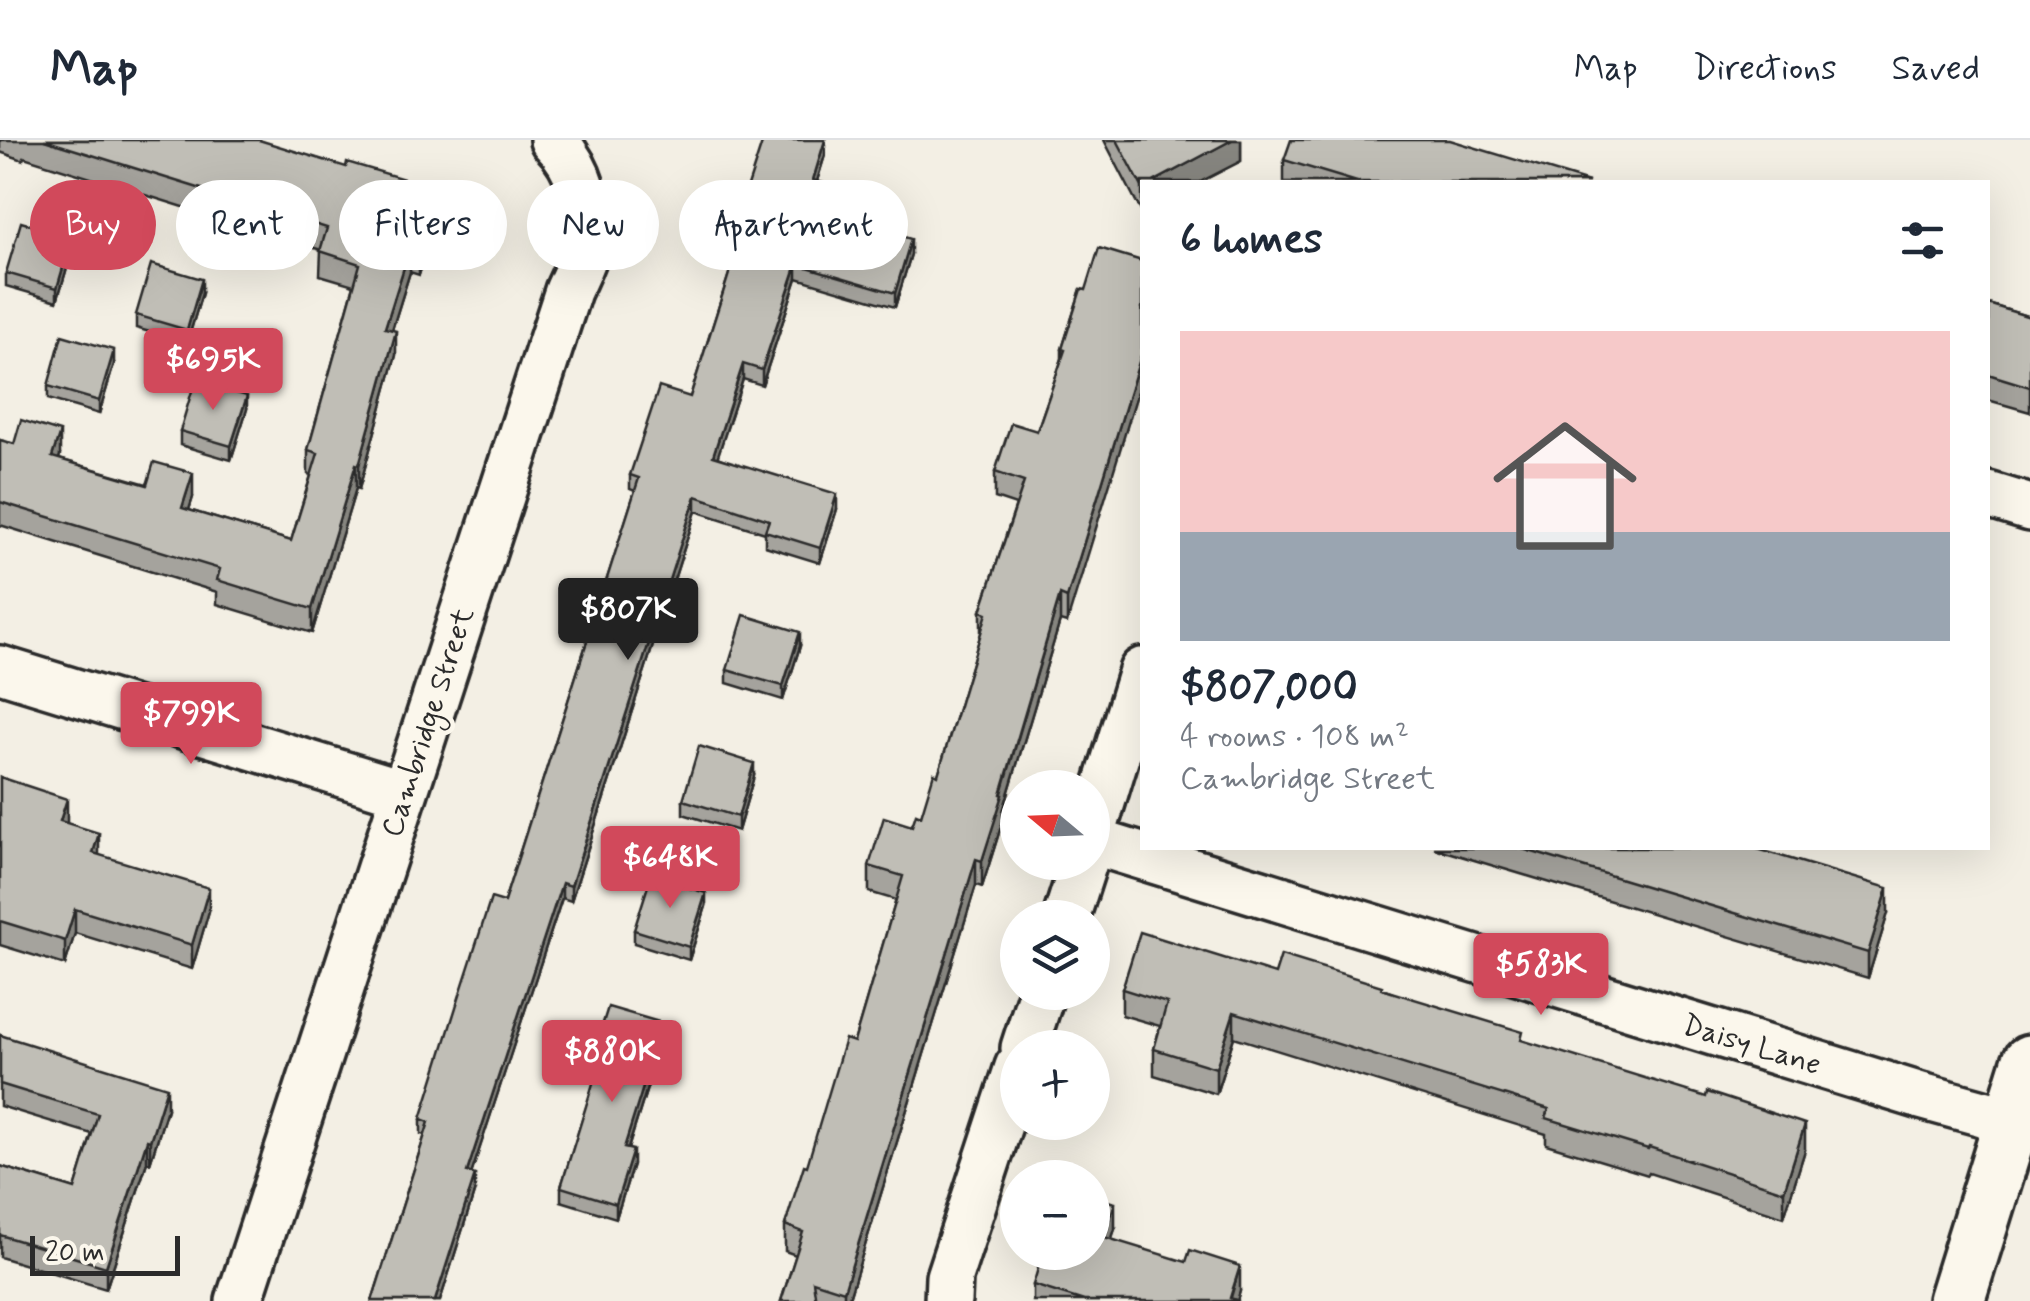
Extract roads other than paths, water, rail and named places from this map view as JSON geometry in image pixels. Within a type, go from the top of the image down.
[{"type":"street","name":"Cambridge Street","points":[[239,1301],[568,291],[586,246],[587,215],[578,175],[556,143]]},
{"type":"street","points":[[1990,496],[2030,508]]},
{"type":"street","points":[[0,669],[404,793]]},
{"type":"street","points":[[1110,778],[1140,679]]},
{"type":"street","name":"Daisy Lane","points":[[1110,844],[2012,1121]]},
{"type":"street","points":[[1956,1301],[2030,1063]]},
{"type":"street","points":[[948,1301],[949,1277],[1000,1122]]}]
